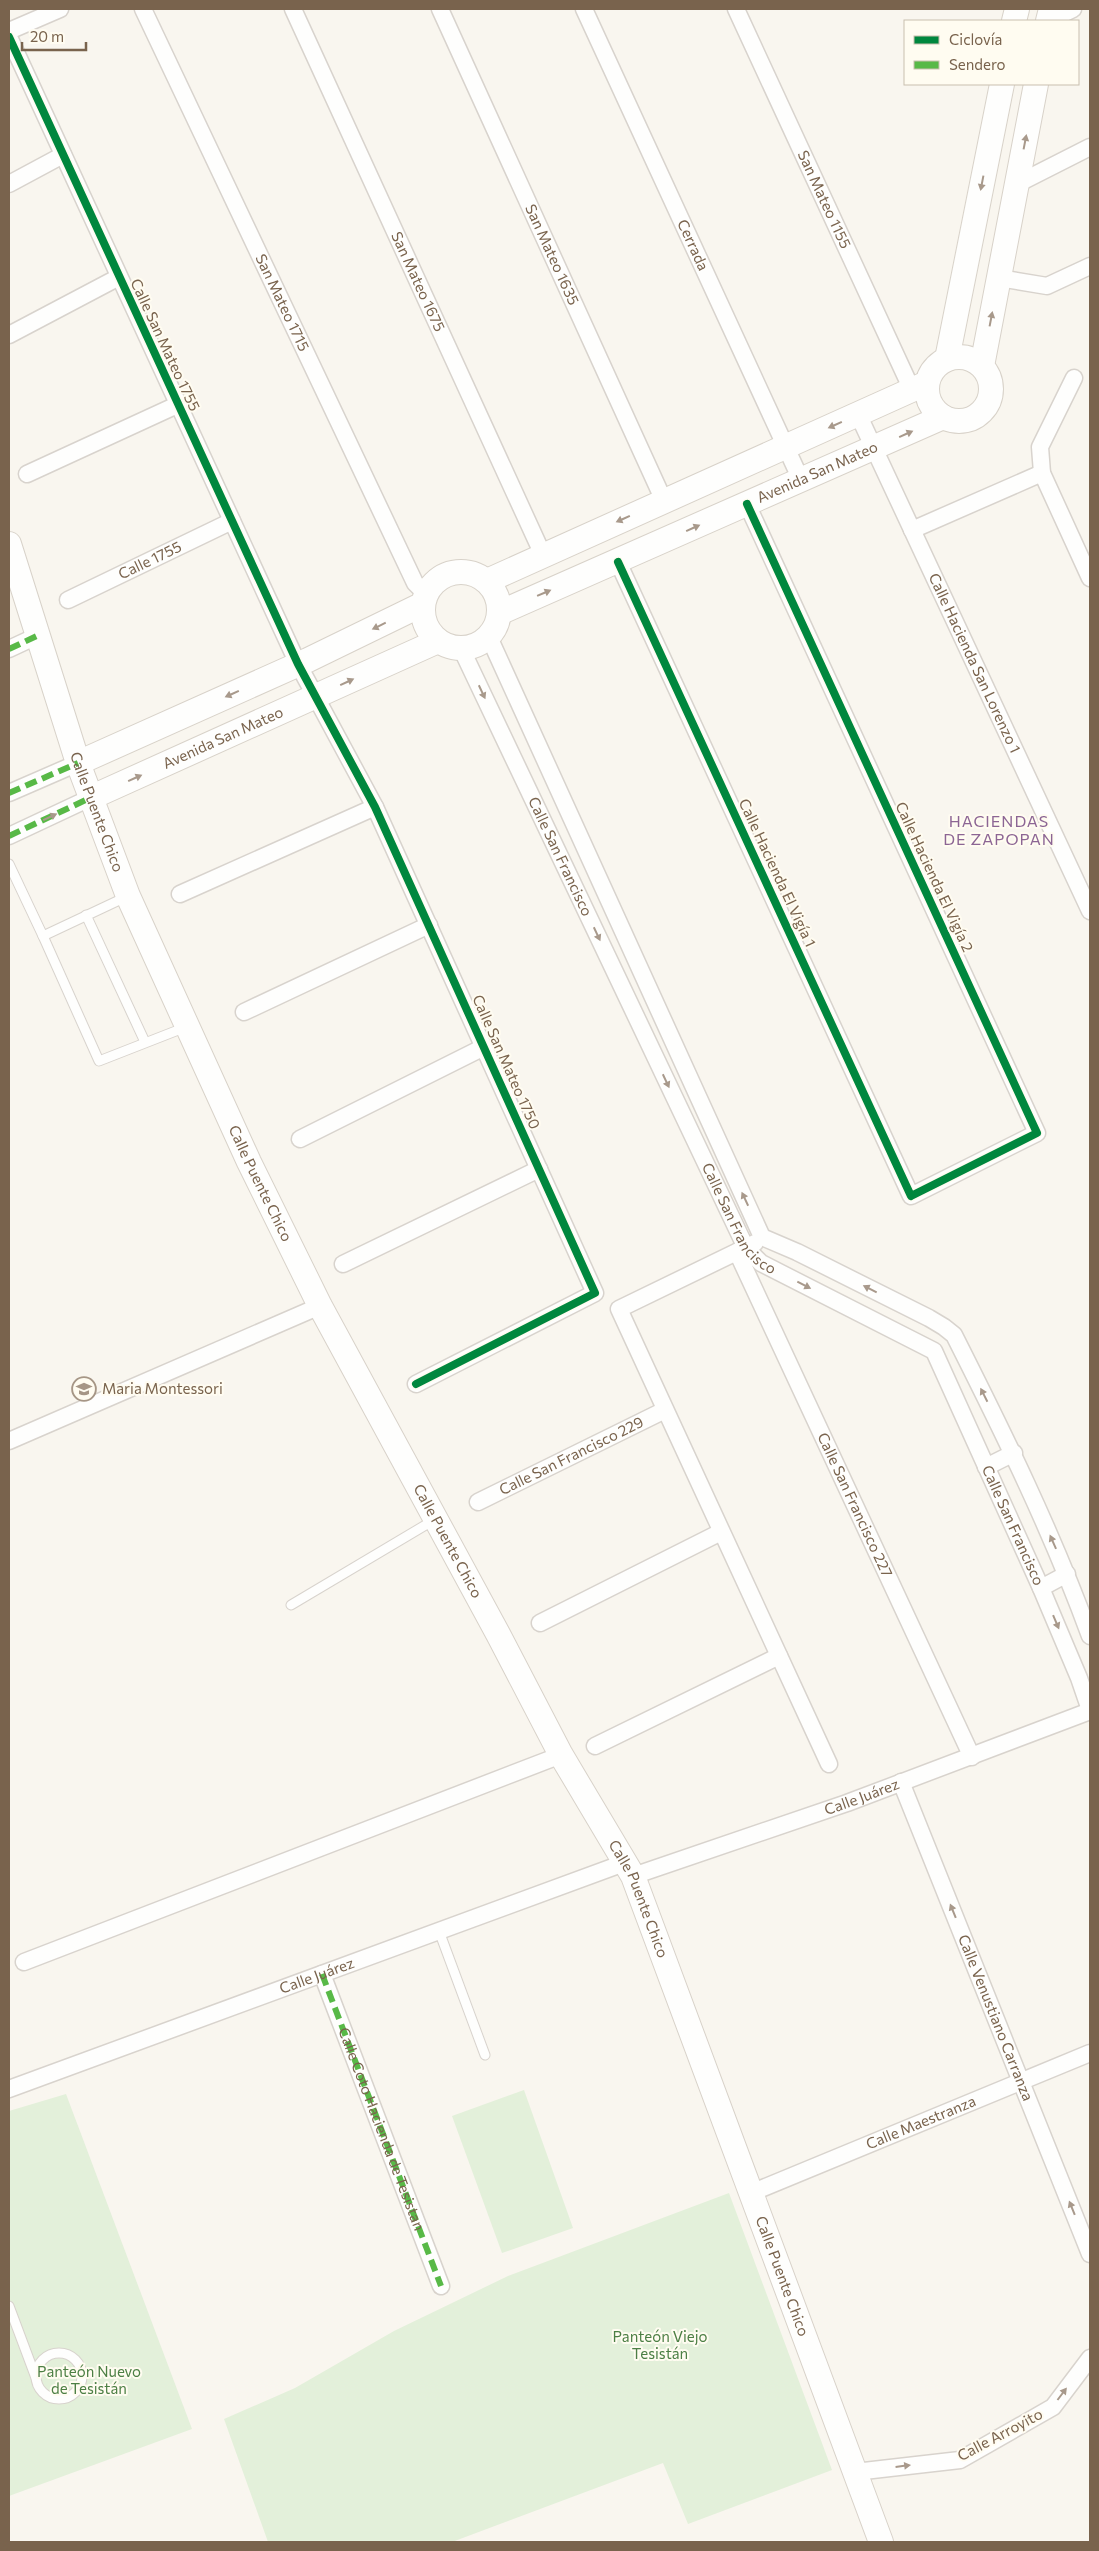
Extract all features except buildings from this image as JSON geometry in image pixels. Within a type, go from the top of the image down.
[{"type":"street","points":[[9,31],[60,9]]},
{"type":"street","name":"San Mateo 1715","points":[[143,9],[424,599]]},
{"type":"street","name":"San Mateo 1675","points":[[294,9],[543,555]]},
{"type":"street","name":"San Mateo 1635","points":[[440,9],[659,503]]},
{"type":"street","name":"Cerrada","points":[[584,9],[801,480]]},
{"type":"street","name":"San Mateo 1155","points":[[736,9],[920,387]]},
{"type":"street","points":[[1050,20],[1074,9]]},
{"type":"street","name":"Calle San Mateo 1755","points":[[9,37],[298,664]]},
{"type":"street","points":[[947,359],[1002,85]]},
{"type":"street","points":[[982,366],[1036,85]]},
{"type":"street","points":[[1017,184],[1090,147]]},
{"type":"street","points":[[9,184],[63,154]]},
{"type":"street","points":[[999,278],[1047,286],[1090,266]]},
{"type":"street","points":[[9,335],[119,277]]},
{"type":"street","points":[[487,581],[920,387],[938,365],[947,359],[965,358],[982,366],[989,376],[992,388],[985,410],[976,418],[965,422],[942,417],[920,387]]},
{"type":"street","points":[[1074,378],[1040,447],[1042,473],[1090,578]]},
{"type":"street","points":[[26,474],[177,405]]},
{"type":"street","name":"Calle Hacienda San Lorenzo 1","points":[[858,414],[1090,911]]},
{"type":"street","name":"Avenida San Mateo","points":[[500,613],[942,417]]},
{"type":"street","points":[[912,530],[1042,473]]},
{"type":"street","points":[[659,503],[666,540]]},
{"type":"street","name":"Calle Hacienda El Vigía 2","points":[[748,504],[1037,1134],[911,1196]]},
{"type":"street","name":"Calle 1755","points":[[68,600],[232,521]]},
{"type":"street","name":"Calle Puente Chico","points":[[9,544],[90,798],[128,896],[186,1027],[320,1306],[434,1520],[498,1634],[560,1755],[629,1869],[880,2542]]},
{"type":"street","name":"Calle Hacienda El Vigía 1","points":[[618,562],[911,1196]]},
{"type":"street","points":[[9,793],[298,664],[424,599],[434,582],[446,574],[460,571],[475,573],[487,581],[497,596],[500,613],[496,626],[489,637],[476,645],[461,648],[449,646],[438,641],[426,624],[424,599]]},
{"type":"street","points":[[9,648],[39,635]]},
{"type":"street","name":"Calle San Francisco","points":[[489,637],[762,1238],[796,1252],[944,1327],[954,1335],[1014,1453],[1068,1574],[1090,1636]]},
{"type":"street","name":"Avenida San Mateo","points":[[9,836],[438,641]]},
{"type":"street","name":"Calle San Francisco","points":[[461,648],[742,1250],[761,1264],[934,1351],[1041,1588],[1079,1678],[1090,1711]]},
{"type":"street","name":"Calle San Mateo 1750","points":[[298,664],[375,807],[595,1293],[416,1384]]},
{"type":"street","points":[[269,678],[283,712]]},
{"type":"street","points":[[180,894],[375,807]]},
{"type":"street","points":[[244,1012],[429,925]]},
{"type":"street","name":"Calle San Mateo 1750","points":[[300,1139],[484,1047]]},
{"type":"street","points":[[343,1264],[539,1169]]},
{"type":"street","points":[[762,1238],[742,1250],[619,1309],[829,1764]]},
{"type":"street","name":"Calle San Francisco 227","points":[[742,1250],[972,1757]]},
{"type":"street","points":[[9,1441],[320,1306]]},
{"type":"street","points":[[934,1351],[944,1327]]},
{"type":"street","name":"Calle San Francisco 229","points":[[478,1502],[665,1410]]},
{"type":"street","points":[[986,1467],[1014,1453]]},
{"type":"street","points":[[540,1623],[722,1532]]},
{"type":"street","points":[[1041,1588],[1068,1574]]},
{"type":"street","points":[[596,1746],[779,1656]]},
{"type":"street","name":"Calle Juárez","points":[[9,2089],[439,1931],[629,1869],[837,1806],[972,1757],[1090,1711]]},
{"type":"street","points":[[24,1962],[560,1755]]},
{"type":"street","name":"Calle Venustiano Carranza","points":[[901,1782],[1022,2080],[1090,2254]]},
{"type":"street","name":"Calle Coto Hacienda de Tesistan","points":[[322,1974],[441,2286]]},
{"type":"street","name":"Calle Maestranza","points":[[751,2193],[1090,2052]]},
{"type":"street","name":"Calle Arroyito","points":[[854,2472],[960,2460],[1053,2407],[1090,2358]]},
{"type":"lane","points":[[9,864],[99,1061],[186,1027]]},
{"type":"lane","points":[[43,936],[128,896]]},
{"type":"lane","points":[[86,915],[145,1042]]},
{"type":"lane","points":[[291,1605],[434,1520]]},
{"type":"lane","points":[[439,1931],[485,2055]]},
{"type":"lane","points":[[9,2306],[37,2380],[41,2389],[48,2396],[57,2399],[67,2398],[77,2391],[81,2385],[81,2370],[73,2358],[66,2355],[52,2355],[41,2363],[37,2370],[37,2380]]},
{"type":"green space","points":[[524,2090],[573,2228],[502,2253],[452,2116]]},
{"type":"green space","name":"Panteón Nuevo de Tesistán","points":[[66,2094],[192,2429],[9,2496],[9,2111]]},
{"type":"green space","name":"Panteón Viejo Tesistán","points":[[729,2193],[832,2470],[688,2524],[663,2463],[452,2542],[268,2542],[224,2419],[295,2388],[394,2331],[508,2276]]},
{"type":"marked path","points":[[9,649],[39,635]]},
{"type":"marked path","points":[[9,793],[78,763]]},
{"type":"marked path","points":[[9,836],[90,798]]},
{"type":"marked path","points":[[322,1974],[441,2286]]},
{"type":"cycle path","points":[[9,37],[298,664],[375,807],[595,1293],[416,1384]]},
{"type":"cycle path","points":[[618,562],[911,1196],[1037,1133],[747,504]]},
{"type":"place","name":"Maria Montessori","points":[[84,1389]]},
{"type":"district","name":"HACIENDAS DE ZAPOPAN","points":[[999,830]]}]
